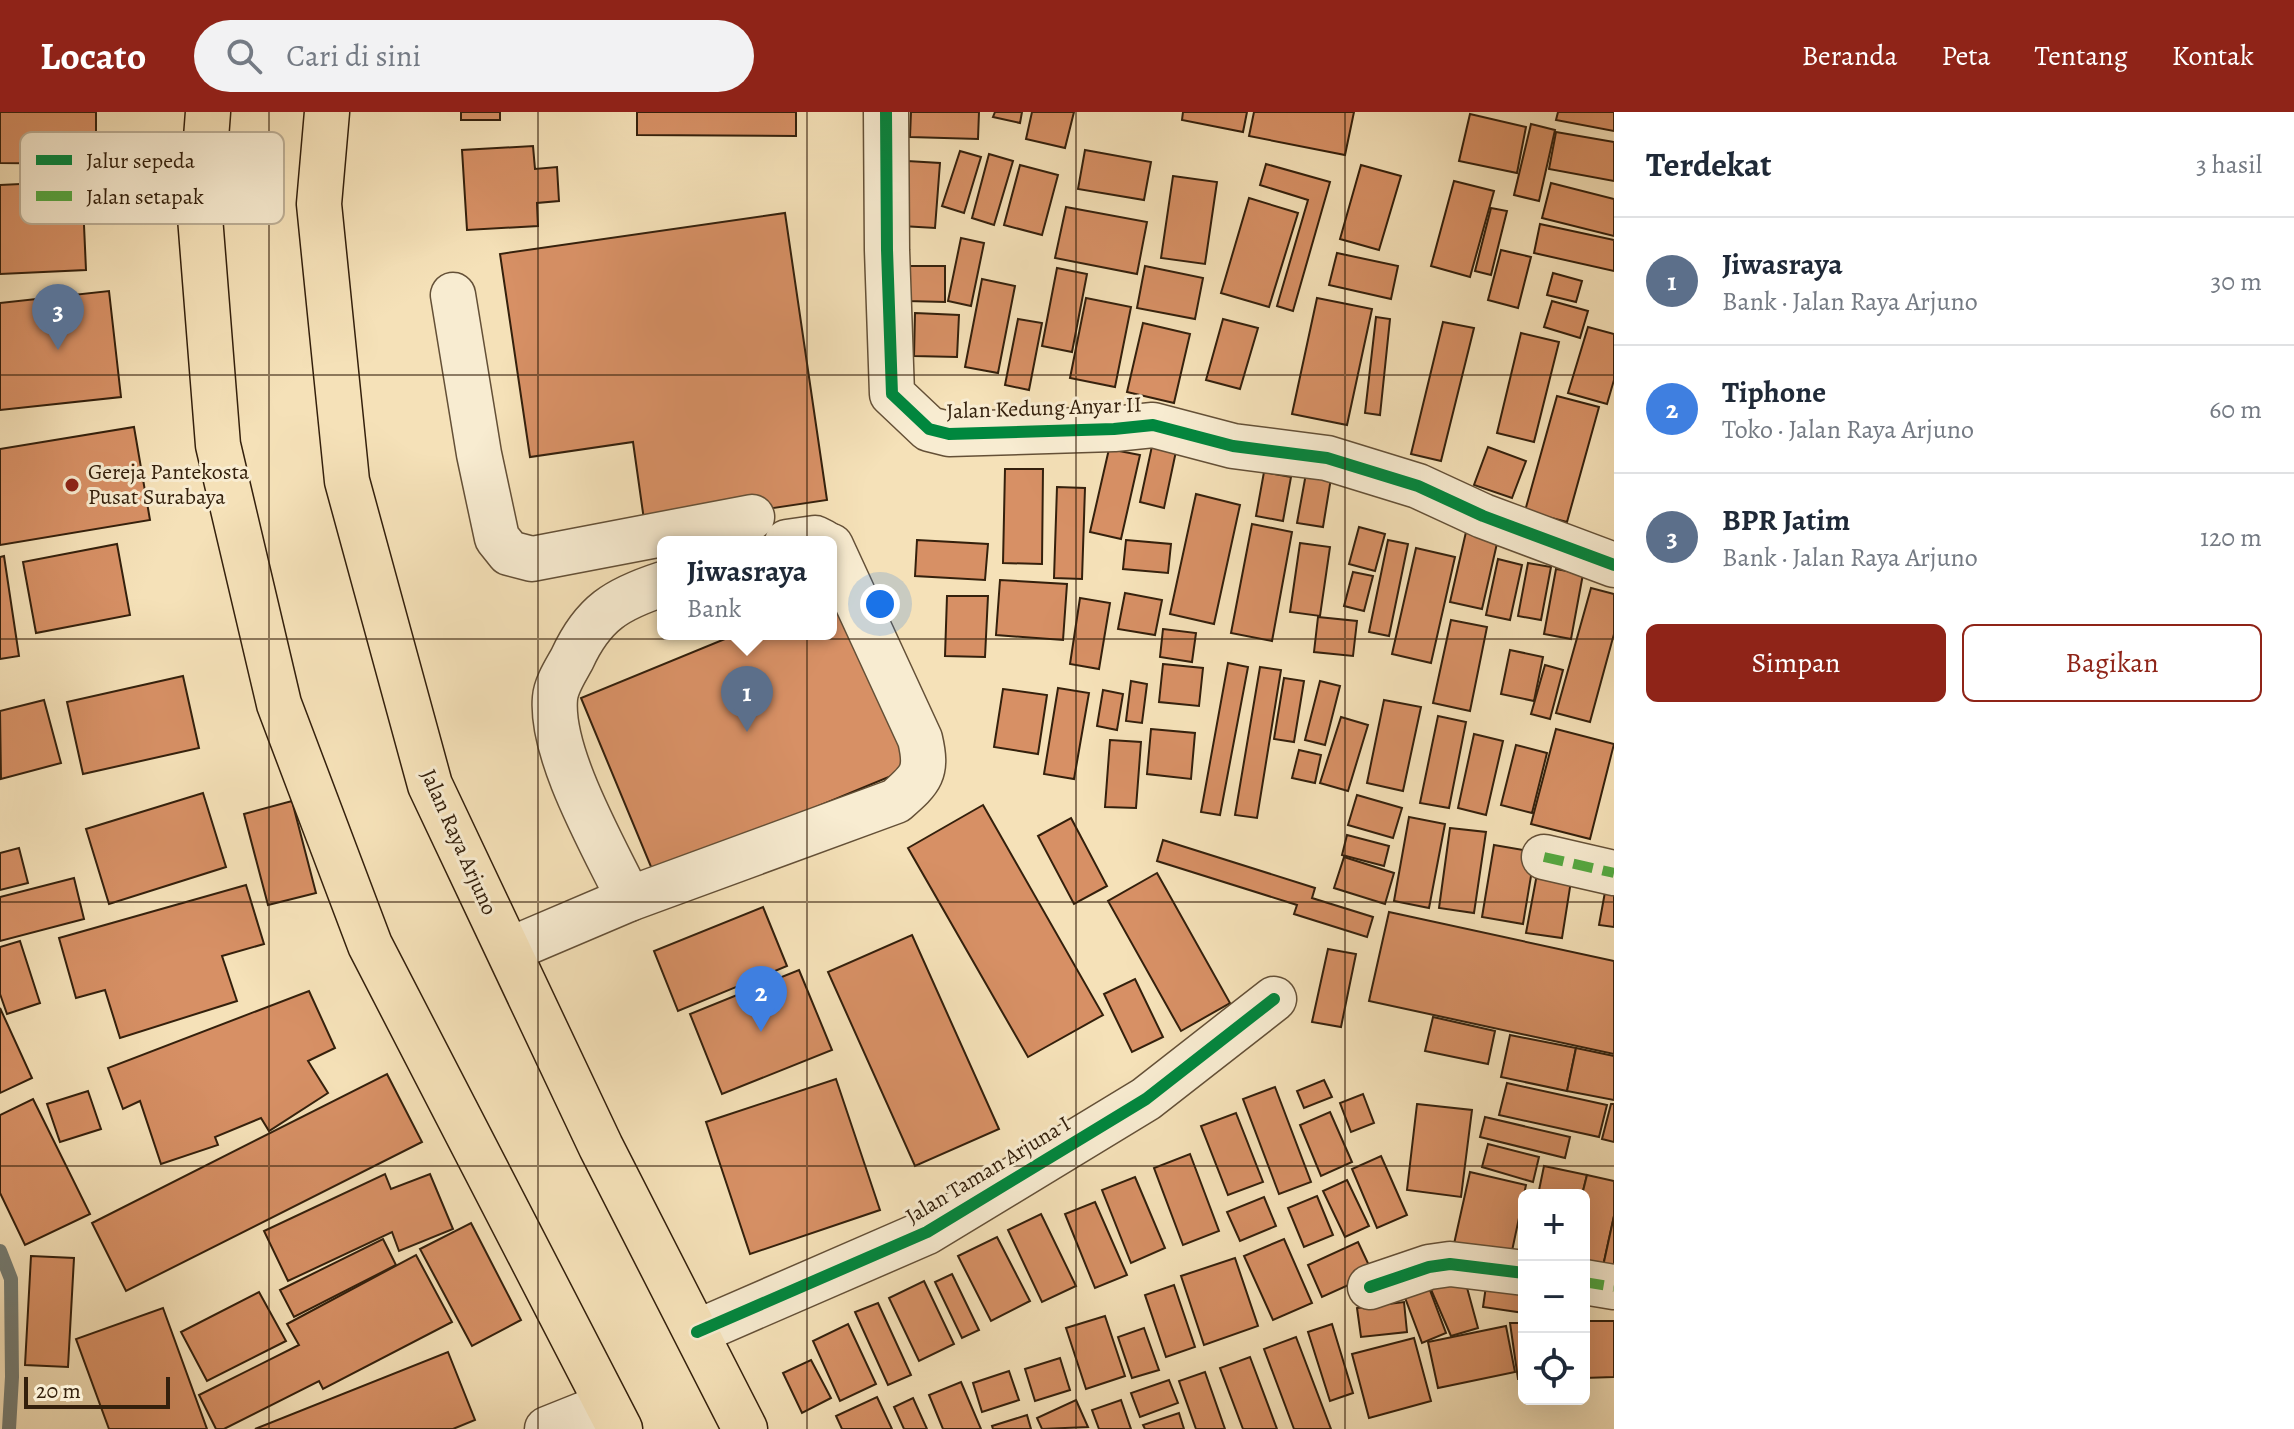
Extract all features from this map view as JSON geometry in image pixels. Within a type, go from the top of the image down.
[{"type":"highway","points":[[206,132],[208,112]]},
{"type":"highway","name":"Jalan Raya Arjuno","points":[[327,112],[319,204],[347,481],[430,785],[601,1147],[745,1429]]},
{"type":"highway","points":[[201,224],[218,445],[279,704],[370,945],[614,1417]]},
{"type":"street","name":"Jalan Kedung Anyar II","points":[[886,112],[892,394],[929,429],[949,434],[1153,425],[1233,446],[1327,458],[1418,486],[1483,516],[1614,565]]},
{"type":"street","points":[[453,295],[479,454],[497,538],[509,553],[532,559],[752,517]]},
{"type":"street","points":[[571,551],[644,590],[585,632],[555,694],[555,722],[573,783],[629,899]]},
{"type":"street","points":[[509,950],[629,899],[896,801],[917,783],[925,763],[920,739],[837,559]]},
{"type":"street","points":[[1544,857],[1614,873]]},
{"type":"street","name":"Jalan Taman Arjuna I","points":[[697,1332],[927,1232],[1146,1099],[1274,999]]},
{"type":"street","points":[[1370,1287],[1429,1267],[1450,1264],[1518,1272]]},
{"type":"street","points":[[1590,1283],[1614,1287]]},
{"type":"street","points":[[547,1429],[614,1417]]},
{"type":"building","points":[[0,112],[96,112],[96,132],[20,132],[20,163],[0,163]]},
{"type":"building","points":[[461,112],[500,112],[500,120],[461,120]]},
{"type":"building","points":[[637,112],[796,112],[796,136],[637,135]]},
{"type":"building","points":[[911,112],[979,112],[978,139],[910,137]]},
{"type":"building","points":[[995,112],[1022,112],[1020,123],[993,117]]},
{"type":"building","points":[[1032,112],[1074,112],[1065,148],[1026,139]]},
{"type":"building","points":[[1183,112],[1247,112],[1243,132],[1182,120]]},
{"type":"building","points":[[1254,112],[1354,112],[1345,155],[1249,136]]},
{"type":"building","points":[[1558,112],[1614,112],[1614,131],[1556,120]]},
{"type":"building","points":[[1470,114],[1526,127],[1517,173],[1459,161]]},
{"type":"building","points":[[1531,124],[1555,130],[1539,201],[1514,195]]},
{"type":"building","points":[[1556,132],[1614,142],[1614,181],[1549,169]]},
{"type":"building","points":[[533,146],[535,169],[557,167],[559,201],[537,203],[538,226],[467,230],[462,150]]},
{"type":"building","points":[[1085,150],[1151,162],[1144,200],[1078,189]]},
{"type":"building","points":[[960,151],[981,157],[964,213],[942,206]]},
{"type":"building","points":[[989,154],[1013,161],[994,225],[972,218]]},
{"type":"building","points":[[907,161],[940,163],[935,228],[902,226]]},
{"type":"building","points":[[1266,164],[1330,182],[1293,311],[1277,306],[1308,200],[1260,185]]},
{"type":"building","points":[[1020,165],[1058,175],[1042,235],[1004,225]]},
{"type":"building","points":[[1361,165],[1401,176],[1379,250],[1340,239]]},
{"type":"building","points":[[1173,176],[1217,182],[1205,264],[1161,258]]},
{"type":"building","points":[[1454,181],[1494,191],[1470,277],[1431,266]]},
{"type":"building","points":[[1551,183],[1614,199],[1614,236],[1542,218]]},
{"type":"building","points":[[20,184],[20,224],[84,224],[86,270],[0,274],[0,185]]},
{"type":"building","points":[[1249,198],[1298,213],[1269,307],[1221,293]]},
{"type":"building","points":[[1066,207],[1147,222],[1137,274],[1055,258]]},
{"type":"building","points":[[1491,208],[1507,211],[1491,275],[1475,271]]},
{"type":"building","points":[[785,213],[827,500],[645,527],[633,442],[530,457],[500,254]]},
{"type":"building","points":[[1540,224],[1614,240],[1614,271],[1534,253]]},
{"type":"building","points":[[961,238],[984,243],[971,306],[948,301]]},
{"type":"building","points":[[1501,250],[1531,257],[1518,308],[1488,300]]},
{"type":"building","points":[[1337,253],[1398,266],[1391,299],[1329,285]]},
{"type":"building","points":[[908,266],[945,266],[945,302],[907,301]]},
{"type":"building","points":[[1145,266],[1203,278],[1195,319],[1137,308]]},
{"type":"building","points":[[1057,268],[1087,274],[1072,352],[1042,346]]},
{"type":"building","points":[[1553,273],[1582,281],[1576,302],[1547,295]]},
{"type":"building","points":[[982,279],[1015,286],[998,373],[965,367]]},
{"type":"building","points":[[109,291],[121,397],[0,410],[0,303]]},
{"type":"building","points":[[1086,298],[1131,307],[1115,387],[1070,378]]},
{"type":"building","points":[[1317,298],[1372,309],[1347,425],[1292,414]]},
{"type":"building","points":[[1552,301],[1588,311],[1580,338],[1544,327]]},
{"type":"building","points":[[915,313],[959,315],[957,357],[914,356]]},
{"type":"building","points":[[1376,317],[1390,319],[1380,415],[1365,413]]},
{"type":"building","points":[[1018,319],[1042,323],[1029,390],[1005,385]]},
{"type":"building","points":[[1223,319],[1258,328],[1240,389],[1206,380]]},
{"type":"building","points":[[1443,322],[1474,328],[1441,461],[1411,454]]},
{"type":"building","points":[[1143,323],[1190,334],[1174,403],[1127,392]]},
{"type":"building","points":[[1588,327],[1614,334],[1614,380],[1607,404],[1568,393]]},
{"type":"building","points":[[1521,333],[1559,342],[1534,442],[1497,433]]},
{"type":"building","points":[[1557,396],[1599,407],[1567,522],[1525,511]]},
{"type":"building","name":"Gereja Pantekosta Pusat Surabaya","points":[[134,427],[150,520],[0,545],[0,449]]},
{"type":"building","points":[[1155,432],[1179,437],[1164,508],[1140,502]]},
{"type":"building","points":[[1488,447],[1526,461],[1512,498],[1474,485]]},
{"type":"building","points":[[1109,449],[1140,455],[1121,539],[1090,532]]},
{"type":"building","points":[[1307,468],[1332,472],[1323,527],[1297,523]]},
{"type":"building","points":[[1005,469],[1043,469],[1042,564],[1003,563]]},
{"type":"building","points":[[1264,472],[1291,477],[1283,521],[1256,516]]},
{"type":"building","points":[[1057,487],[1085,488],[1082,579],[1054,578]]},
{"type":"building","points":[[1196,494],[1240,505],[1214,624],[1170,614]]},
{"type":"building","points":[[1252,524],[1292,532],[1272,641],[1231,633]]},
{"type":"building","points":[[1359,527],[1385,534],[1375,571],[1349,564]]},
{"type":"building","points":[[1466,532],[1498,539],[1482,609],[1450,602]]},
{"type":"building","points":[[917,540],[988,544],[985,580],[915,576]]},
{"type":"building","points":[[1126,540],[1171,544],[1168,573],[1123,569]]},
{"type":"building","points":[[1388,540],[1408,544],[1389,636],[1369,632]]},
{"type":"building","points":[[1300,543],[1330,547],[1320,616],[1290,612]]},
{"type":"building","points":[[117,544],[130,615],[36,633],[23,562]]},
{"type":"building","points":[[1416,548],[1455,557],[1431,663],[1392,654]]},
{"type":"building","points":[[4,556],[19,656],[0,659],[0,557]]},
{"type":"building","points":[[1498,559],[1522,565],[1510,620],[1486,615]]},
{"type":"building","points":[[1528,563],[1551,567],[1541,620],[1518,616]]},
{"type":"building","points":[[1556,569],[1583,574],[1571,639],[1544,634]]},
{"type":"building","points":[[1353,572],[1373,576],[1364,611],[1344,606]]},
{"type":"building","points":[[1000,580],[1067,584],[1063,640],[996,635]]},
{"type":"building","points":[[1591,588],[1614,594],[1614,634],[1590,722],[1556,713]]},
{"type":"building","points":[[1125,593],[1162,600],[1155,635],[1118,629]]},
{"type":"building","points":[[947,596],[988,596],[985,657],[945,656]]},
{"type":"building","points":[[1080,598],[1110,603],[1099,669],[1070,664]]},
{"type":"building","points":[[837,608],[913,767],[654,874],[581,698],[722,640],[837,640]]},
{"type":"building","points":[[1318,617],[1357,621],[1353,656],[1314,652]]},
{"type":"building","points":[[1451,620],[1487,627],[1470,711],[1433,703]]},
{"type":"building","points":[[1163,629],[1196,633],[1192,662],[1160,657]]},
{"type":"building","points":[[1510,650],[1543,657],[1534,701],[1501,694]]},
{"type":"building","points":[[1228,663],[1248,667],[1220,815],[1201,812]]},
{"type":"building","points":[[1163,664],[1203,668],[1199,706],[1159,702]]},
{"type":"building","points":[[1545,665],[1563,670],[1550,719],[1531,714]]},
{"type":"building","points":[[1260,667],[1281,670],[1257,818],[1235,815]]},
{"type":"building","points":[[183,676],[199,748],[83,774],[67,702]]},
{"type":"building","points":[[1284,678],[1304,681],[1294,742],[1274,739]]},
{"type":"building","points":[[1131,681],[1147,684],[1142,723],[1126,721]]},
{"type":"building","points":[[1320,681],[1340,686],[1325,745],[1305,740]]},
{"type":"building","points":[[1058,688],[1089,693],[1074,779],[1044,774]]},
{"type":"building","points":[[1003,689],[1047,695],[1038,754],[994,747]]},
{"type":"building","points":[[1103,690],[1123,694],[1117,730],[1097,726]]},
{"type":"building","points":[[44,700],[61,763],[1,779],[0,711]]},
{"type":"building","points":[[1384,700],[1421,707],[1403,791],[1367,783]]},
{"type":"building","points":[[1438,716],[1466,722],[1449,808],[1420,803]]},
{"type":"building","points":[[1341,717],[1368,725],[1348,791],[1320,783]]},
{"type":"building","points":[[1151,729],[1195,733],[1191,779],[1147,774]]},
{"type":"building","points":[[1556,729],[1614,744],[1590,839],[1531,824]]},
{"type":"building","points":[[1474,734],[1503,741],[1486,815],[1458,808]]},
{"type":"building","points":[[1110,740],[1141,742],[1136,808],[1105,807]]},
{"type":"building","points":[[1516,745],[1547,753],[1532,813],[1501,805]]},
{"type":"building","points":[[1299,750],[1321,755],[1315,783],[1292,778]]},
{"type":"building","points":[[203,793],[226,867],[109,904],[86,829]]},
{"type":"building","points":[[1357,795],[1402,808],[1393,838],[1348,825]]},
{"type":"building","points":[[292,801],[316,893],[268,905],[244,814]]},
{"type":"building","points":[[983,805],[1103,1015],[1028,1057],[908,848]]},
{"type":"building","points":[[1409,817],[1445,824],[1429,908],[1394,901]]},
{"type":"building","points":[[1071,818],[1107,886],[1074,904],[1038,836]]},
{"type":"building","points":[[1450,828],[1486,832],[1474,913],[1439,908]]},
{"type":"building","points":[[1347,835],[1389,846],[1384,866],[1342,855]]},
{"type":"building","points":[[1163,840],[1315,888],[1312,898],[1373,917],[1367,937],[1294,914],[1297,905],[1157,861]]},
{"type":"building","points":[[1494,845],[1535,852],[1523,924],[1482,917]]},
{"type":"building","points":[[19,848],[28,883],[0,890],[0,853]]},
{"type":"building","points":[[1344,857],[1394,873],[1385,904],[1334,888]]},
{"type":"building","points":[[1157,873],[1230,1003],[1181,1031],[1108,901]]},
{"type":"building","points":[[1537,874],[1571,881],[1562,938],[1526,933]]},
{"type":"building","points":[[74,878],[84,919],[0,941],[0,897]]},
{"type":"building","points":[[1607,881],[1614,883],[1614,927],[1599,925]]},
{"type":"building","points":[[246,885],[264,944],[222,956],[237,1001],[120,1038],[105,990],[76,998],[59,938]]},
{"type":"building","points":[[763,907],[787,966],[678,1011],[654,951]]},
{"type":"building","points":[[1389,912],[1614,961],[1614,1054],[1369,1001]]},
{"type":"building","points":[[912,935],[999,1129],[915,1166],[828,972]]},
{"type":"building","points":[[20,941],[40,1003],[7,1014],[0,994],[0,947]]},
{"type":"building","points":[[1328,949],[1356,954],[1341,1027],[1312,1022]]},
{"type":"building","points":[[799,970],[832,1050],[722,1094],[690,1014]]},
{"type":"building","points":[[1135,979],[1163,1037],[1132,1052],[1104,994]]},
{"type":"building","points":[[309,991],[335,1048],[308,1061],[328,1093],[269,1131],[261,1118],[215,1137],[218,1145],[161,1164],[140,1101],[123,1109],[108,1068]]},
{"type":"building","points":[[0,1008],[32,1078],[0,1093]]},
{"type":"building","points":[[1433,1017],[1495,1031],[1488,1064],[1425,1051]]},
{"type":"building","points":[[1510,1035],[1576,1048],[1567,1091],[1501,1077]]},
{"type":"building","points":[[1576,1048],[1614,1056],[1614,1100],[1567,1091]]},
{"type":"building","points":[[387,1074],[422,1142],[126,1291],[92,1223]]},
{"type":"building","points":[[836,1079],[880,1210],[750,1254],[706,1122]]},
{"type":"building","points":[[1324,1080],[1332,1097],[1304,1108],[1297,1091]]},
{"type":"building","points":[[1507,1083],[1607,1105],[1599,1137],[1499,1115]]},
{"type":"building","points":[[1275,1087],[1311,1182],[1279,1194],[1243,1099]]},
{"type":"building","points":[[88,1091],[101,1129],[60,1142],[47,1104]]},
{"type":"building","points":[[1363,1094],[1374,1123],[1351,1132],[1340,1103]]},
{"type":"building","points":[[33,1099],[90,1214],[25,1245],[0,1193],[0,1115]]},
{"type":"building","points":[[1417,1104],[1472,1110],[1461,1197],[1407,1190]]},
{"type":"building","points":[[1611,1104],[1614,1104],[1614,1142],[1602,1139]]},
{"type":"building","points":[[1330,1112],[1352,1162],[1321,1176],[1300,1125]]},
{"type":"building","points":[[1236,1113],[1263,1182],[1228,1195],[1201,1126]]},
{"type":"building","points":[[1485,1117],[1570,1137],[1565,1158],[1480,1137]]},
{"type":"building","points":[[1488,1144],[1539,1157],[1533,1182],[1482,1167]]},
{"type":"building","points":[[1190,1154],[1219,1231],[1183,1245],[1154,1168]]},
{"type":"building","points":[[1381,1156],[1407,1215],[1377,1228],[1352,1169]]},
{"type":"building","points":[[1544,1166],[1587,1175],[1584,1189],[1539,1189]]},
{"type":"building","points":[[1470,1172],[1526,1185],[1525,1189],[1518,1189],[1518,1223],[1509,1265],[1452,1253]]},
{"type":"building","points":[[385,1174],[391,1189],[430,1174],[453,1229],[399,1251],[392,1232],[288,1281],[264,1231]]},
{"type":"building","points":[[1587,1175],[1614,1181],[1614,1216],[1600,1280],[1590,1278],[1590,1189],[1584,1189]]},
{"type":"building","points":[[1135,1177],[1165,1248],[1131,1263],[1102,1190]]},
{"type":"building","points":[[1347,1180],[1369,1226],[1345,1237],[1323,1191]]},
{"type":"building","points":[[1317,1196],[1333,1235],[1304,1247],[1288,1208]]},
{"type":"building","points":[[1264,1197],[1276,1226],[1240,1241],[1227,1212]]},
{"type":"building","points":[[1095,1202],[1127,1275],[1095,1288],[1065,1214]]},
{"type":"building","points":[[1041,1214],[1076,1286],[1042,1302],[1008,1230]]},
{"type":"building","points":[[1614,1216],[1614,1283],[1600,1280]]},
{"type":"building","points":[[471,1223],[521,1320],[472,1346],[420,1249]]},
{"type":"building","points":[[997,1237],[1030,1301],[991,1321],[958,1256]]},
{"type":"building","points":[[383,1239],[396,1265],[294,1317],[280,1290]]},
{"type":"building","points":[[1284,1239],[1312,1303],[1273,1320],[1244,1256]]},
{"type":"building","points":[[1358,1242],[1373,1274],[1322,1297],[1308,1265]]},
{"type":"building","points":[[416,1255],[452,1322],[323,1389],[319,1381],[224,1429],[216,1429],[199,1395],[299,1345],[287,1324]]},
{"type":"building","points":[[31,1256],[74,1258],[68,1367],[25,1365]]},
{"type":"building","points":[[1235,1258],[1258,1326],[1204,1345],[1181,1276]]},
{"type":"building","points":[[952,1274],[979,1330],[962,1338],[935,1282]]},
{"type":"building","points":[[924,1281],[954,1344],[919,1361],[889,1298]]},
{"type":"building","points":[[1466,1284],[1478,1328],[1451,1336],[1429,1285]]},
{"type":"building","points":[[1174,1285],[1195,1347],[1166,1357],[1145,1295]]},
{"type":"building","points":[[1428,1285],[1446,1333],[1422,1343],[1404,1295]]},
{"type":"building","points":[[1486,1286],[1518,1290],[1518,1312],[1483,1307]]},
{"type":"building","points":[[259,1292],[286,1341],[207,1381],[181,1332]]},
{"type":"building","points":[[1404,1302],[1407,1332],[1361,1337],[1357,1308]]},
{"type":"building","points":[[878,1303],[911,1375],[888,1385],[855,1312]]},
{"type":"building","points":[[163,1308],[207,1429],[109,1429],[76,1339]]},
{"type":"building","points":[[1105,1316],[1125,1376],[1086,1389],[1066,1328]]},
{"type":"building","points":[[1590,1321],[1614,1321],[1614,1377],[1590,1378]]},
{"type":"building","points":[[1510,1323],[1518,1323],[1518,1379]]},
{"type":"building","points":[[848,1324],[876,1384],[840,1401],[813,1341]]},
{"type":"building","points":[[1332,1324],[1353,1393],[1330,1401],[1308,1332]]},
{"type":"building","points":[[1506,1326],[1515,1372],[1438,1388],[1428,1342]]},
{"type":"building","points":[[1144,1328],[1159,1370],[1132,1378],[1118,1337]]},
{"type":"building","points":[[1296,1337],[1331,1429],[1294,1429],[1264,1349]]},
{"type":"building","points":[[1414,1338],[1431,1401],[1369,1418],[1352,1354]]},
{"type":"building","points":[[448,1352],[475,1420],[453,1429],[255,1429]]},
{"type":"building","points":[[1250,1357],[1277,1429],[1243,1429],[1220,1368]]},
{"type":"building","points":[[1060,1358],[1070,1390],[1035,1401],[1025,1369]]},
{"type":"building","points":[[811,1360],[831,1398],[802,1413],[783,1373]]},
{"type":"building","points":[[1009,1371],[1019,1400],[982,1412],[973,1383]]},
{"type":"building","points":[[1205,1372],[1225,1429],[1196,1429],[1179,1381]]},
{"type":"building","points":[[1169,1380],[1178,1403],[1140,1417],[1131,1393]]},
{"type":"building","points":[[961,1382],[981,1429],[943,1429],[929,1395]]},
{"type":"building","points":[[877,1397],[892,1429],[842,1429],[836,1416]]},
{"type":"building","points":[[913,1398],[927,1429],[904,1429],[894,1407]]},
{"type":"building","points":[[1076,1400],[1088,1427],[1042,1429],[1037,1418]]},
{"type":"building","points":[[1121,1400],[1131,1429],[1099,1429],[1092,1410]]},
{"type":"building","points":[[1179,1413],[1184,1429],[1145,1429],[1143,1425]]},
{"type":"building","points":[[1027,1415],[1031,1429],[993,1429],[992,1426]]},
{"type":"waterway","points":[[0,1251],[11,1279],[9,1429]]},
{"type":"marked path","points":[[1544,857],[1614,873]]},
{"type":"marked path","points":[[1590,1283],[1614,1287]]},
{"type":"cycle path","points":[[886,112],[892,394],[929,429],[949,434],[1153,425],[1233,446],[1327,458],[1418,486],[1483,516],[1614,565]]},
{"type":"cycle path","points":[[697,1332],[927,1232],[1146,1099],[1274,999]]},
{"type":"cycle path","points":[[1370,1287],[1429,1267],[1450,1264],[1518,1272]]},
{"type":"place","name":"BPR Jatim","points":[[58,350]]},
{"type":"place","name":"Gereja Pantekosta Pusat Surabaya","points":[[72,485]]},
{"type":"place","name":"Jiwasraya","points":[[747,732]]},
{"type":"place","name":"Tiphone","points":[[761,1032]]}]
